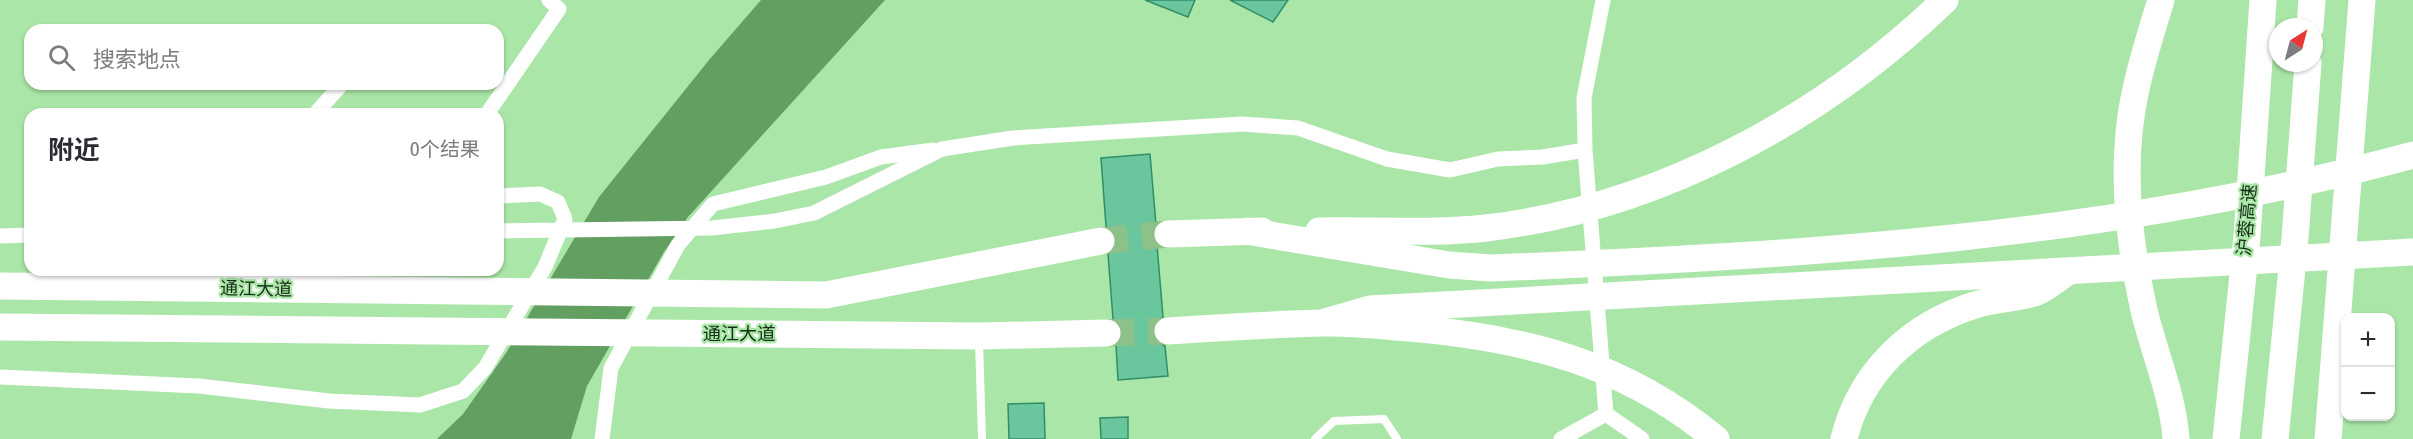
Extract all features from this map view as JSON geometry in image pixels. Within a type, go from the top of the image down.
[{"type":"highway","points":[[1168,234],[1486,228],[1594,205],[1645,189],[1720,158],[1788,121],[1858,75],[1945,0]]},
{"type":"highway","points":[[2162,0],[2140,74],[2129,132],[2126,195],[2132,255],[2145,313],[2167,390],[2176,439]]},
{"type":"highway","name":"沪蓉高速","points":[[2226,439],[2247,236],[2263,0]]},
{"type":"highway","points":[[2311,18],[2312,0]]},
{"type":"highway","points":[[2328,439],[2362,0]]},
{"type":"highway","points":[[2275,439],[2295,238],[2307,72]]},
{"type":"highway","points":[[1246,231],[1449,266],[1490,268],[1854,247],[2056,227],[2170,210],[2413,155]]},
{"type":"highway","points":[[826,334],[826,295],[1101,241]]},
{"type":"highway","points":[[1325,322],[1370,309],[2413,252]]},
{"type":"highway","points":[[1845,439],[1850,417],[1863,390],[1877,369],[1897,348],[1922,328],[1949,314],[1975,305],[2037,292],[2069,271]]},
{"type":"highway","name":"通江大道","points":[[0,286],[826,295]]},
{"type":"highway","points":[[1168,331],[1325,322],[1436,330],[1536,346],[1605,370],[1687,415],[1716,439]]},
{"type":"highway","name":"通江大道","points":[[0,327],[979,336],[1107,333]]},
{"type":"highway","points":[[2333,383],[2343,404],[2345,439]]},
{"type":"street","points":[[504,89],[559,9],[549,0]]},
{"type":"street","points":[[1603,0],[1584,98],[1585,150],[1606,414]]},
{"type":"street","points":[[320,108],[337,90]]},
{"type":"street","points":[[491,108],[503,90]]},
{"type":"street","points":[[602,439],[611,368],[678,245],[713,204],[826,177],[881,157],[1013,138],[1242,124],[1298,128],[1387,159],[1450,170],[1498,159],[1543,157],[1585,150]]},
{"type":"street","points":[[504,231],[712,228],[775,221],[814,213],[942,149]]},
{"type":"street","points":[[0,377],[199,386],[329,401],[420,405],[464,391],[485,368],[545,267],[566,219],[558,202],[540,194],[504,196]]},
{"type":"street","points":[[0,236],[24,235]]},
{"type":"street","points":[[1561,439],[1606,414]]},
{"type":"street","points":[[1606,414],[1642,439]]},
{"type":"lane","points":[[979,336],[982,439]]},
{"type":"lane","points":[[1315,439],[1334,421],[1384,418],[1397,439]]},
{"type":"shaded area","points":[[761,0],[885,0],[688,217],[664,252],[587,386],[571,439],[437,439],[463,414],[506,353],[599,197],[709,60]]},
{"type":"building","points":[[1145,0],[1195,0],[1188,17]]},
{"type":"building","points":[[1230,0],[1288,0],[1273,22]]},
{"type":"building","points":[[1150,154],[1156,225],[1152,235],[1157,245],[1163,317],[1154,323],[1152,333],[1155,340],[1165,346],[1168,376],[1118,380],[1116,346],[1123,332],[1120,324],[1113,319],[1108,254],[1116,247],[1116,239],[1113,231],[1106,226],[1101,158]]},
{"type":"building","points":[[1044,403],[1045,439],[1009,439],[1008,404]]},
{"type":"building","points":[[1128,417],[1128,439],[1101,439],[1100,418]]},
{"type":"tunnel","points":[[1101,241],[1168,234]]},
{"type":"tunnel","points":[[1107,333],[1168,331]]}]
